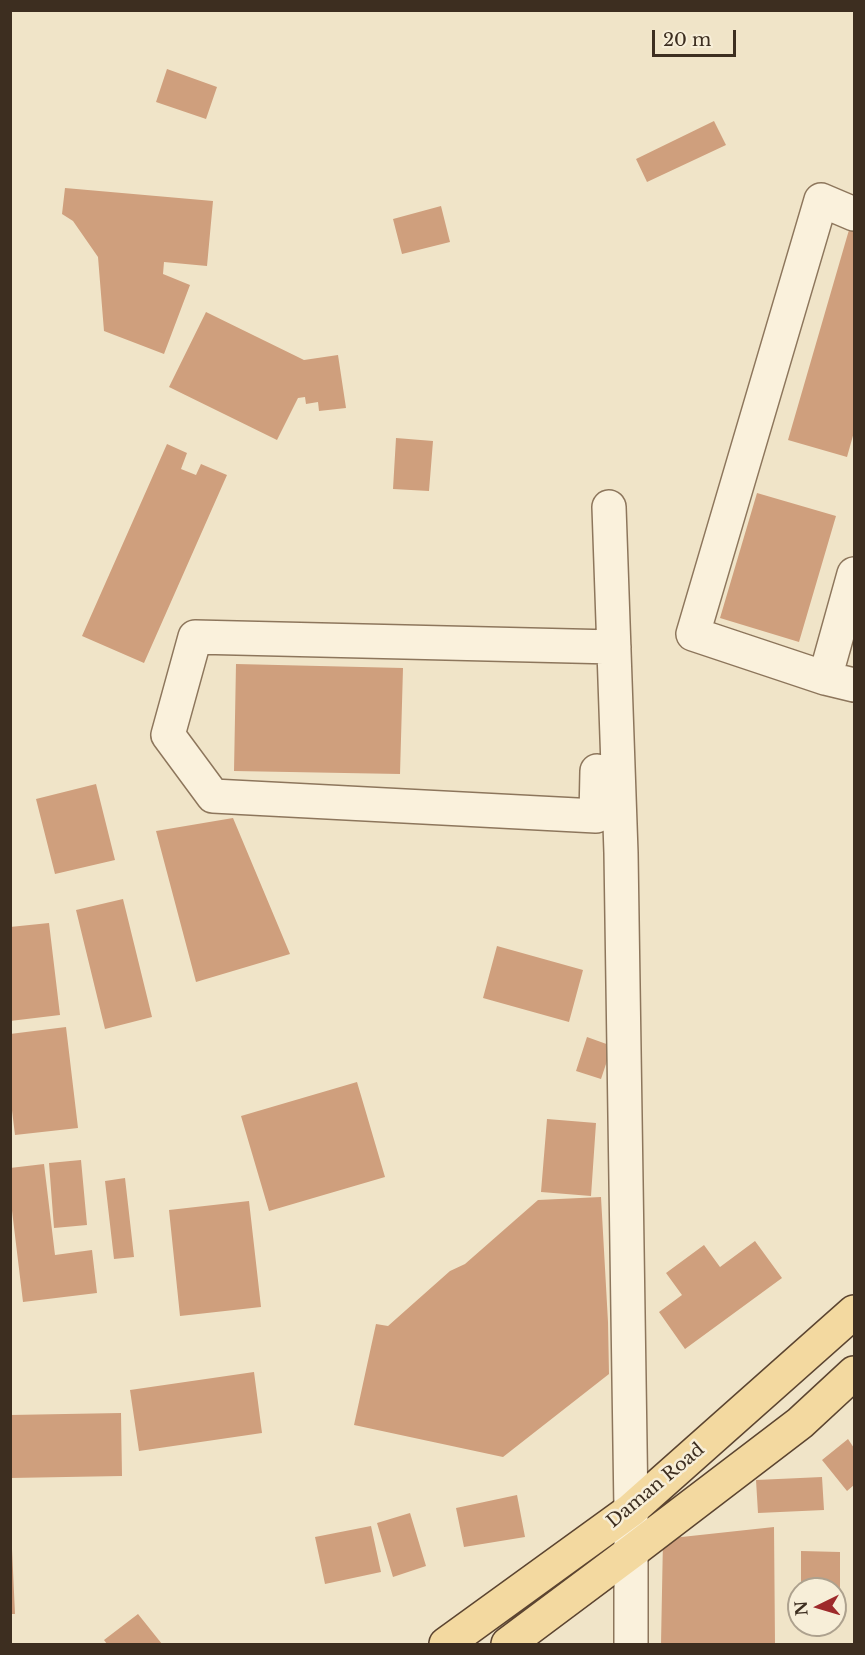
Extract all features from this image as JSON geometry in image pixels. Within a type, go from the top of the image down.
[{"type":"main road","name":"Daman Road","points":[[446,1644],[631,1510],[855,1312]]},
{"type":"main road","points":[[508,1644],[800,1423],[855,1372]]},
{"type":"street","points":[[855,214],[820,200],[693,633],[840,682],[855,574]]},
{"type":"street","points":[[609,507],[621,865],[631,1644]]},
{"type":"street","points":[[614,647],[195,637],[168,735],[213,796],[596,816],[598,694],[616,696]]},
{"type":"building","points":[[167,69],[217,87],[206,119],[156,102]]},
{"type":"building","points":[[714,121],[726,145],[647,182],[636,159]]},
{"type":"building","points":[[65,188],[213,201],[207,266],[164,262],[163,274],[190,285],[164,354],[104,331],[98,257],[73,221],[62,214]]},
{"type":"building","points":[[441,206],[450,242],[402,254],[393,219]]},
{"type":"building","points":[[851,223],[854,224],[854,432],[847,457],[788,440]]},
{"type":"building","points":[[206,312],[304,360],[338,355],[346,408],[319,411],[318,402],[306,404],[305,397],[298,398],[277,440],[169,387]]},
{"type":"building","points":[[396,438],[433,441],[429,491],[393,489]]},
{"type":"building","points":[[167,444],[187,453],[181,469],[196,475],[201,464],[227,475],[144,663],[82,636]]},
{"type":"building","points":[[757,493],[836,516],[799,642],[720,618]]},
{"type":"building","points":[[236,664],[403,668],[400,774],[234,771]]},
{"type":"building","points":[[96,784],[115,860],[55,874],[36,799]]},
{"type":"building","points":[[233,818],[290,954],[196,982],[156,831]]},
{"type":"building","points":[[123,899],[152,1017],[105,1029],[76,910]]},
{"type":"building","points":[[49,923],[60,1015],[10,1021],[10,927]]},
{"type":"building","points":[[497,946],[583,970],[569,1022],[483,998]]},
{"type":"building","points":[[66,1027],[78,1128],[15,1135],[10,1094],[10,1034]]},
{"type":"building","points":[[587,1037],[612,1046],[601,1079],[576,1071]]},
{"type":"building","points":[[357,1082],[385,1177],[269,1211],[241,1116]]},
{"type":"building","points":[[547,1119],[596,1123],[591,1196],[541,1192]]},
{"type":"building","points":[[81,1160],[87,1225],[54,1228],[49,1163]]},
{"type":"building","points":[[44,1164],[55,1255],[92,1250],[97,1293],[23,1302],[10,1194],[10,1168]]},
{"type":"building","points":[[125,1178],[134,1257],[114,1259],[105,1181]]},
{"type":"building","points":[[601,1197],[609,1374],[503,1457],[354,1425],[376,1324],[388,1326],[450,1271],[465,1264],[538,1200]]},
{"type":"building","points":[[249,1201],[261,1307],[180,1316],[169,1210]]},
{"type":"building","points":[[755,1241],[782,1278],[685,1349],[659,1312],[682,1295],[666,1273],[704,1245],[720,1267]]},
{"type":"building","points":[[254,1372],[262,1433],[139,1451],[130,1390]]},
{"type":"building","points":[[121,1413],[122,1476],[10,1478],[10,1415]]},
{"type":"building","points":[[848,1439],[854,1448],[854,1485],[847,1491],[822,1460]]},
{"type":"building","points":[[822,1477],[824,1510],[758,1513],[756,1480]]},
{"type":"building","points":[[517,1495],[525,1537],[464,1547],[456,1508]]},
{"type":"building","points":[[410,1513],[426,1566],[393,1577],[377,1523]]},
{"type":"building","points":[[371,1526],[381,1572],[325,1584],[315,1537]]},
{"type":"building","points":[[774,1527],[775,1644],[661,1644],[663,1539]]},
{"type":"building","points":[[10,1549],[12,1549],[15,1614],[10,1614]]},
{"type":"building","points":[[801,1551],[840,1552],[840,1577],[801,1577]]},
{"type":"building","points":[[138,1614],[162,1644],[107,1644],[104,1640]]}]
